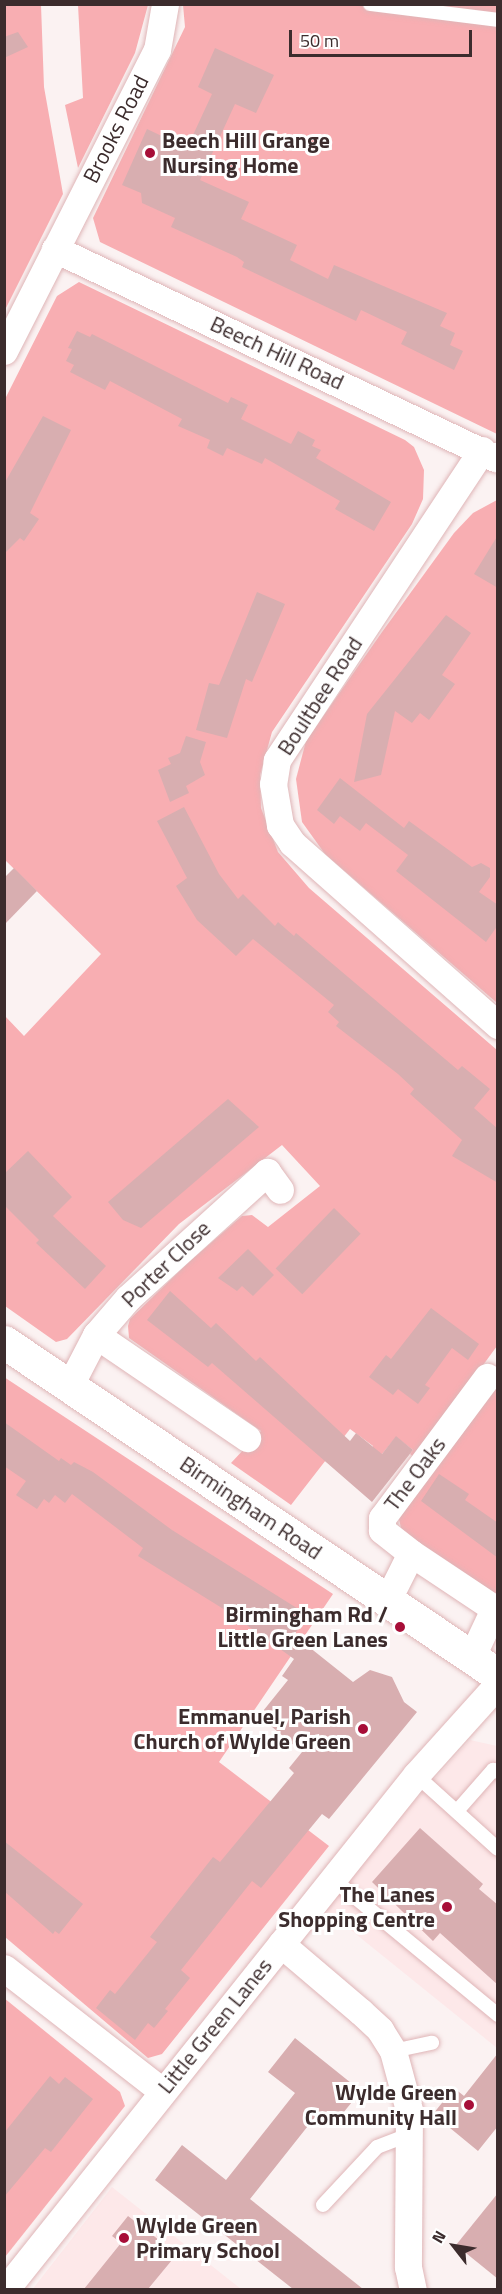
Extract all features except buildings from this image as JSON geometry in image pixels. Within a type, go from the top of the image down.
[{"type":"main road","name":"Birmingham Road","points":[[4,1342],[485,1666]]},
{"type":"street","name":"Brooks Road","points":[[4,351],[157,50],[165,4]]},
{"type":"street","name":"Beech Hill Road","points":[[56,249],[490,454]]},
{"type":"street","name":"Boultbee Road","points":[[490,454],[277,760],[273,784],[280,825],[292,843],[498,1024]]},
{"type":"street","name":"Porter Close","points":[[69,1387],[96,1335],[128,1298],[267,1172],[280,1190]]},
{"type":"street","points":[[96,1335],[247,1438]]},
{"type":"street","name":"The Oaks","points":[[411,1552],[382,1530],[382,1518],[488,1377]]},
{"type":"street","points":[[388,1599],[411,1552],[496,1610],[485,1666]]},
{"type":"street","name":"Little Green Lanes","points":[[5,2289],[416,1775],[498,1684]]},
{"type":"street","points":[[281,1944],[380,2030],[393,2051],[409,2110],[408,2267],[412,2289]]},
{"type":"street","points":[[4,1968],[162,2091]]},
{"type":"lane","points":[[370,4],[497,21]]},
{"type":"lane","points":[[457,1811],[493,1770],[498,1772]]},
{"type":"lane","points":[[416,1775],[498,1849]]},
{"type":"lane","points":[[333,1879],[498,2016]]},
{"type":"lane","points":[[393,2051],[432,2043]]},
{"type":"lane","points":[[323,2205],[377,2147],[409,2135]]},
{"type":"shaded area","points":[[5,5],[41,5],[44,87],[63,194],[5,310]]},
{"type":"shaded area","points":[[78,5],[148,5],[135,53],[78,168],[65,105],[83,98]]},
{"type":"shaded area","points":[[183,5],[497,5],[497,434],[100,242],[93,218],[185,27]]},
{"type":"shaded area","points":[[79,282],[405,440],[414,447],[424,470],[423,499],[412,524],[272,732],[260,775],[261,808],[278,852],[309,888],[497,1050],[497,1346],[415,1458],[410,1454],[413,1450],[396,1437],[373,1465],[373,1446],[350,1429],[291,1505],[231,1463],[261,1431],[129,1338],[128,1326],[130,1319],[189,1262],[242,1216],[252,1215],[268,1227],[320,1186],[282,1145],[179,1224],[67,1339],[56,1342],[5,1306],[5,1016],[24,1036],[101,954],[5,860],[4,401],[57,296]]},
{"type":"shaded area","points":[[497,500],[497,1003],[325,854],[302,822],[296,779],[306,741],[382,632],[454,533],[473,513]]},
{"type":"shaded area","points":[[4,1377],[333,1594],[219,1762],[329,1846],[162,2054],[148,2058],[5,1937]]},
{"type":"shaded area","points":[[497,1382],[497,1596],[402,1532],[399,1519]]},
{"type":"shaded area","points":[[470,1740],[497,1746],[497,2048],[326,1910],[403,1814]]},
{"type":"shaded area","points":[[4,1998],[120,2092],[125,2106],[5,2257]]},
{"type":"shaded area","name":"Wylde Green Primary School","points":[[112,2187],[241,2289],[32,2290]]},
{"type":"place","name":"Beech Hill Grange Nursing Home","points":[[150,153]]},
{"type":"place","name":"Birmingham Rd / Little Green Lanes","points":[[400,1627]]},
{"type":"place","name":"Emmanuel, Parish Church of Wylde Green","points":[[363,1729]]},
{"type":"place","name":"The Lanes Shopping Centre","points":[[447,1907]]},
{"type":"place","name":"Wylde Green Community Hall","points":[[469,2105]]},
{"type":"place","name":"Wylde Green Primary School","points":[[124,2238]]}]
